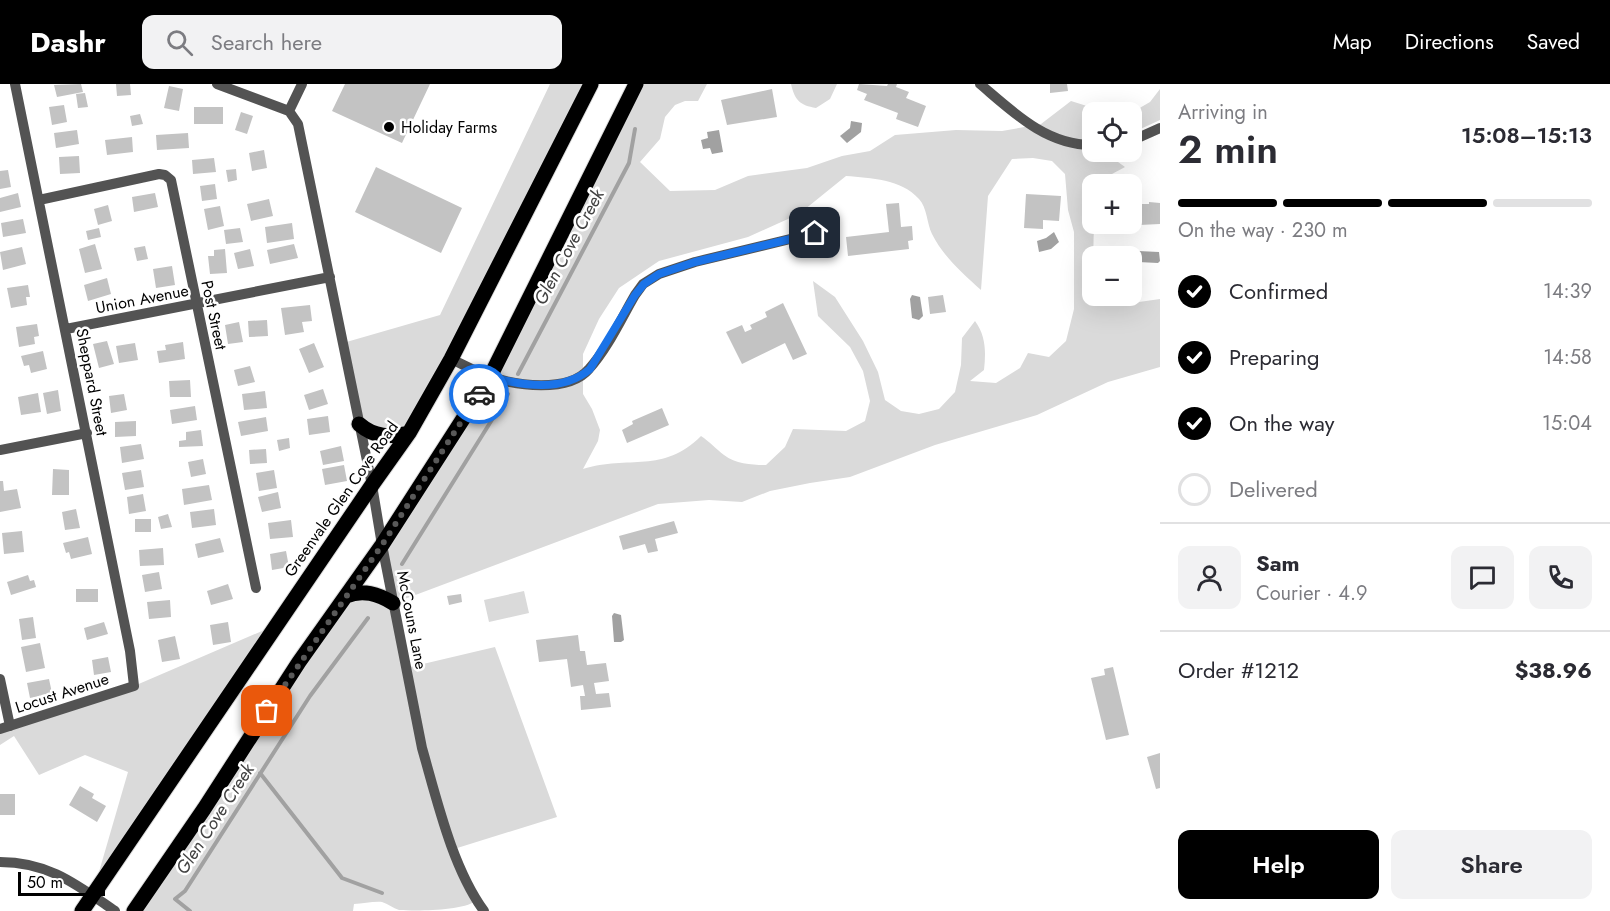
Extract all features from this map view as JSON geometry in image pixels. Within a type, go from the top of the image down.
[{"type":"main road","name":"Greenvale Glen Cove Road","points":[[82,911],[409,433],[451,359],[591,84]]},
{"type":"main road","points":[[134,911],[299,663],[382,545],[490,377],[636,84]]},
{"type":"main road","points":[[359,424],[372,434],[380,436],[398,436],[409,433]]},
{"type":"main road","points":[[346,596],[369,592],[393,603]]},
{"type":"street","name":"Sheppard Street","points":[[15,84],[87,433],[130,651],[134,686]]},
{"type":"street","points":[[217,84],[289,111],[302,84]]},
{"type":"street","points":[[980,84],[1034,128],[1058,139],[1082,143]]},
{"type":"street","name":"McCouns Lane","points":[[289,111],[298,124],[330,277],[422,748],[464,877],[484,911]]},
{"type":"street","points":[[1142,136],[1160,128]]},
{"type":"street","name":"Post Street","points":[[39,200],[159,174],[171,180],[256,588]]},
{"type":"street","points":[[451,359],[490,377],[524,384],[558,384],[571,381],[590,369],[635,295],[644,284],[659,274],[695,262],[815,233]]},
{"type":"street","name":"Union Avenue","points":[[66,329],[330,277]]},
{"type":"street","points":[[0,450],[87,433]]},
{"type":"street","points":[[0,679],[5,728]]},
{"type":"street","name":"Locust Avenue","points":[[5,728],[134,686]]},
{"type":"street","points":[[0,862],[37,866],[53,871],[115,911]]},
{"type":"shaded area","points":[[550,84],[591,84],[409,433],[360,428],[343,343],[440,315]]},
{"type":"shaded area","points":[[640,84],[707,84],[698,101],[685,101],[675,105],[665,117],[660,139],[640,162],[670,191],[715,190],[748,176],[807,168],[842,156],[870,151],[895,135],[956,130],[1002,131],[1041,124],[1071,101],[1082,104],[1082,162],[1118,162],[1125,167],[1112,174],[1082,174],[1082,234],[1094,234],[1093,246],[1082,246],[1082,306],[1142,306],[1142,302],[1160,299],[1160,367],[1108,382],[1037,415],[935,445],[850,477],[770,491],[742,502],[709,500],[658,504],[394,603],[406,668],[495,647],[557,817],[454,849],[476,901],[450,909],[428,910],[399,910],[379,902],[354,904],[353,911],[134,911],[346,596],[392,603],[382,545],[458,428]],"holes":[[[1033,158],[1052,161],[1065,174],[1068,210],[1074,232],[1074,309],[1066,341],[1049,357],[1028,353],[1020,368],[996,383],[970,381],[984,370],[985,363],[983,338],[975,321],[962,338],[961,365],[955,392],[939,409],[919,414],[901,411],[885,400],[878,372],[863,341],[835,297],[813,281],[818,316],[850,347],[863,371],[870,401],[865,421],[846,431],[793,429],[785,447],[766,465],[734,460],[724,455],[701,436],[687,448],[659,459],[583,469],[598,441],[600,430],[583,394],[583,354],[599,319],[619,288],[659,261],[748,237],[799,214],[846,176],[895,183],[912,192],[924,206],[932,234],[942,250],[981,290],[988,196],[1012,159]]]},
{"type":"shaded area","points":[[791,84],[837,84],[830,99],[816,108],[799,101]]},
{"type":"shaded area","points":[[1160,89],[1160,120],[1142,128],[1142,107],[1150,102]]},
{"type":"shaded area","points":[[851,121],[862,123],[861,132],[847,143],[840,136],[850,128]]},
{"type":"shaded area","points":[[719,130],[723,152],[712,154],[710,148],[703,149],[701,140],[708,138],[707,132]]},
{"type":"shaded area","points":[[1054,232],[1059,242],[1051,249],[1039,252],[1037,241]]},
{"type":"shaded area","points":[[1142,251],[1159,252],[1160,261],[1158,263],[1142,262]]},
{"type":"shaded area","points":[[912,295],[920,297],[923,316],[919,320],[912,318],[910,299]]},
{"type":"shaded area","points":[[524,591],[529,613],[489,622],[484,600]]},
{"type":"shaded area","points":[[614,613],[621,615],[624,640],[621,642],[614,642],[612,616]]},
{"type":"shaded area","points":[[276,625],[92,896],[128,772],[85,755],[39,775],[14,736],[0,745],[0,729],[134,686]]},
{"type":"building","points":[[81,84],[83,92],[57,97],[54,85]]},
{"type":"building","points":[[116,84],[130,84],[131,95],[117,96]]},
{"type":"building","name":"Holiday Farms","points":[[345,84],[430,84],[402,143],[332,111]]},
{"type":"building","points":[[859,84],[887,86],[897,84],[896,87],[909,92],[906,98],[926,106],[918,127],[896,119],[898,113],[864,100],[867,94],[857,90]]},
{"type":"building","points":[[1050,84],[1067,84],[1068,91],[1050,93]]},
{"type":"building","points":[[169,86],[183,89],[179,111],[164,108]]},
{"type":"building","points":[[772,89],[777,117],[727,125],[721,100]]},
{"type":"building","points":[[85,93],[88,107],[78,108],[76,94]]},
{"type":"building","points":[[64,105],[67,122],[52,125],[49,107]]},
{"type":"building","points":[[194,107],[223,107],[223,124],[194,124]]},
{"type":"building","points":[[241,112],[253,116],[247,134],[235,130]]},
{"type":"building","points":[[140,114],[143,124],[132,126],[130,116]]},
{"type":"building","points":[[77,130],[79,144],[56,148],[54,133]]},
{"type":"building","points":[[188,133],[189,148],[157,150],[156,135]]},
{"type":"building","points":[[132,137],[133,152],[107,155],[105,140]]},
{"type":"building","points":[[264,150],[267,168],[252,171],[249,153]]},
{"type":"building","points":[[79,156],[80,173],[60,174],[59,157]]},
{"type":"building","points":[[214,158],[216,172],[193,174],[192,160]]},
{"type":"building","points":[[376,167],[462,208],[441,253],[355,212]]},
{"type":"building","points":[[236,169],[237,180],[228,182],[226,170]]},
{"type":"building","points":[[8,170],[11,187],[0,189],[0,171]]},
{"type":"building","points":[[215,184],[217,199],[202,201],[200,186]]},
{"type":"building","points":[[18,193],[21,207],[0,212],[0,198]]},
{"type":"building","points":[[155,193],[158,207],[134,212],[132,197]]},
{"type":"building","points":[[1026,194],[1061,196],[1059,221],[1043,220],[1043,229],[1024,228]]},
{"type":"building","points":[[269,199],[273,216],[251,221],[247,204]]},
{"type":"building","points":[[1149,202],[1160,203],[1160,224],[1142,225],[1142,204],[1149,204]]},
{"type":"building","points":[[899,203],[901,227],[912,226],[913,240],[908,241],[909,249],[848,256],[846,237],[889,232],[886,204]]},
{"type":"building","points":[[108,205],[112,221],[98,225],[94,209]]},
{"type":"building","points":[[220,206],[224,226],[208,230],[204,209]]},
{"type":"building","points":[[23,219],[26,233],[3,237],[1,223]]},
{"type":"building","points":[[292,223],[294,239],[267,243],[265,227]]},
{"type":"building","points":[[99,228],[101,237],[88,240],[86,231]]},
{"type":"building","points":[[240,228],[243,242],[226,244],[224,230]]},
{"type":"building","points":[[95,244],[102,269],[85,273],[79,249]]},
{"type":"building","points":[[294,244],[298,258],[270,264],[267,250]]},
{"type":"building","points":[[145,246],[148,259],[137,261],[134,248]]},
{"type":"building","points":[[22,247],[26,264],[3,270],[0,252]]},
{"type":"building","points":[[225,249],[227,273],[210,274],[208,256],[214,256],[214,250]]},
{"type":"building","points":[[250,249],[254,266],[238,269],[234,253]]},
{"type":"building","points":[[172,266],[175,285],[156,288],[153,269]]},
{"type":"building","points":[[107,278],[111,294],[88,301],[84,285]]},
{"type":"building","points":[[28,285],[30,297],[26,297],[27,305],[11,308],[7,288]]},
{"type":"building","points":[[943,295],[946,312],[930,314],[928,297]]},
{"type":"building","points":[[783,303],[807,354],[793,360],[785,343],[742,364],[726,332],[742,325],[745,332],[752,329],[750,325],[767,317],[765,312]]},
{"type":"building","points":[[310,305],[312,321],[302,322],[304,332],[285,335],[281,308]]},
{"type":"building","points":[[267,320],[268,336],[249,337],[248,321]]},
{"type":"building","points":[[239,322],[243,342],[228,344],[225,325]]},
{"type":"building","points":[[37,324],[39,336],[34,337],[35,344],[19,347],[16,327]]},
{"type":"building","points":[[107,341],[114,364],[99,368],[93,344]]},
{"type":"building","points":[[183,342],[185,359],[159,363],[157,351],[166,350],[165,345]]},
{"type":"building","points":[[135,343],[138,360],[119,363],[116,346]]},
{"type":"building","points":[[314,343],[324,367],[309,373],[299,349]]},
{"type":"building","points":[[43,351],[47,369],[31,373],[29,365],[24,366],[21,356]]},
{"type":"building","points":[[250,366],[255,382],[238,386],[234,370]]},
{"type":"building","points":[[190,380],[191,397],[170,397],[169,381]]},
{"type":"building","points":[[323,389],[328,404],[309,410],[304,395]]},
{"type":"building","points":[[58,390],[61,411],[47,414],[43,393]]},
{"type":"building","points":[[265,391],[267,408],[244,410],[242,394]]},
{"type":"building","points":[[38,393],[41,412],[21,415],[18,397]]},
{"type":"building","points":[[124,394],[127,410],[111,413],[109,396]]},
{"type":"building","points":[[195,406],[197,420],[172,424],[170,410]]},
{"type":"building","points":[[662,408],[669,425],[627,443],[622,430],[633,424],[632,421]]},
{"type":"building","points":[[328,416],[330,432],[309,435],[307,419]]},
{"type":"building","points":[[266,417],[268,431],[241,436],[238,422]]},
{"type":"building","points":[[136,421],[136,436],[115,437],[115,422]]},
{"type":"building","points":[[201,430],[203,446],[179,447],[179,441],[186,440],[186,432]]},
{"type":"building","points":[[289,438],[290,448],[279,451],[277,440]]},
{"type":"building","points":[[141,444],[144,459],[122,463],[120,447]]},
{"type":"building","points":[[341,446],[344,461],[323,465],[320,451]]},
{"type":"building","points":[[266,449],[267,463],[250,464],[249,450]]},
{"type":"building","points":[[203,459],[206,474],[191,477],[188,462]]},
{"type":"building","points":[[344,465],[347,481],[325,485],[322,469]]},
{"type":"building","points":[[53,469],[69,470],[69,495],[52,495]]},
{"type":"building","points":[[141,470],[144,487],[125,490],[122,473]]},
{"type":"building","points":[[274,470],[277,488],[259,491],[256,473]]},
{"type":"building","points":[[0,481],[3,481],[4,491],[17,489],[21,508],[0,512]]},
{"type":"building","points":[[209,485],[212,500],[184,505],[182,489]]},
{"type":"building","points":[[278,492],[281,508],[262,512],[258,497]]},
{"type":"building","points":[[143,494],[146,511],[129,514],[127,497]]},
{"type":"building","points":[[76,509],[80,528],[65,530],[62,512]]},
{"type":"building","points":[[214,509],[216,525],[192,528],[190,512]]},
{"type":"building","points":[[168,514],[172,527],[161,529],[158,517]]},
{"type":"building","points":[[135,519],[151,519],[151,532],[135,532]]},
{"type":"building","points":[[291,520],[293,537],[270,539],[268,523]]},
{"type":"building","points":[[674,521],[678,533],[655,539],[658,551],[648,553],[645,544],[623,550],[619,536]]},
{"type":"building","points":[[22,531],[24,552],[4,554],[2,533]]},
{"type":"building","points":[[88,537],[92,554],[71,559],[63,543]]},
{"type":"building","points":[[220,538],[224,552],[198,558],[195,544]]},
{"type":"building","points":[[163,548],[164,565],[140,566],[139,550]]},
{"type":"building","points":[[286,551],[289,567],[272,570],[270,554]]},
{"type":"building","points":[[159,572],[162,589],[145,592],[142,575]]},
{"type":"building","points":[[28,575],[30,581],[34,580],[36,587],[11,595],[7,582]]},
{"type":"building","points":[[228,584],[233,599],[211,605],[207,591]]},
{"type":"building","points":[[76,589],[98,589],[98,602],[76,602]]},
{"type":"building","points":[[461,594],[462,602],[449,605],[447,596]]},
{"type":"building","points":[[170,600],[171,617],[149,619],[147,602]]},
{"type":"building","points":[[33,617],[36,638],[22,640],[19,619]]},
{"type":"building","points":[[104,622],[108,634],[87,640],[84,628]]},
{"type":"building","points":[[228,622],[231,642],[213,645],[210,625]]},
{"type":"building","points":[[578,635],[580,651],[585,651],[587,665],[606,663],[609,681],[594,683],[596,694],[609,693],[611,707],[581,710],[580,696],[585,696],[583,685],[571,687],[567,659],[539,662],[536,640]]},
{"type":"building","points":[[175,636],[180,659],[162,662],[158,640]]},
{"type":"building","points":[[40,643],[45,668],[26,672],[21,647]]},
{"type":"building","points":[[108,657],[111,672],[94,675],[92,660]]},
{"type":"building","points":[[1113,667],[1129,735],[1106,740],[1091,678],[1105,675],[1104,669]]},
{"type":"building","points":[[49,679],[52,693],[30,698],[27,683]]},
{"type":"building","points":[[1160,753],[1160,788],[1156,789],[1147,757]]},
{"type":"building","points":[[80,786],[94,794],[92,798],[106,806],[97,822],[69,805]]},
{"type":"building","points":[[0,794],[15,794],[15,815],[0,815]]},
{"type":"waterway","name":"Glen Cove Creek","points":[[518,374],[629,163],[635,129]]},
{"type":"waterway","name":"Glen Cove Creek","points":[[402,564],[508,394]]},
{"type":"waterway","name":"Glen Cove Creek","points":[[190,911],[175,899],[185,891],[310,696],[368,618]]},
{"type":"waterway","points":[[260,773],[342,878],[382,893]]},
{"type":"way so far","points":[[267,711],[382,545],[479,394]]},
{"type":"place","name":"Holiday Farms","points":[[389,127]]},
{"type":"route","points":[[479,394],[490,377],[513,383],[558,384],[581,376],[590,369],[635,295],[644,284],[659,274],[695,262],[815,233]]}]
